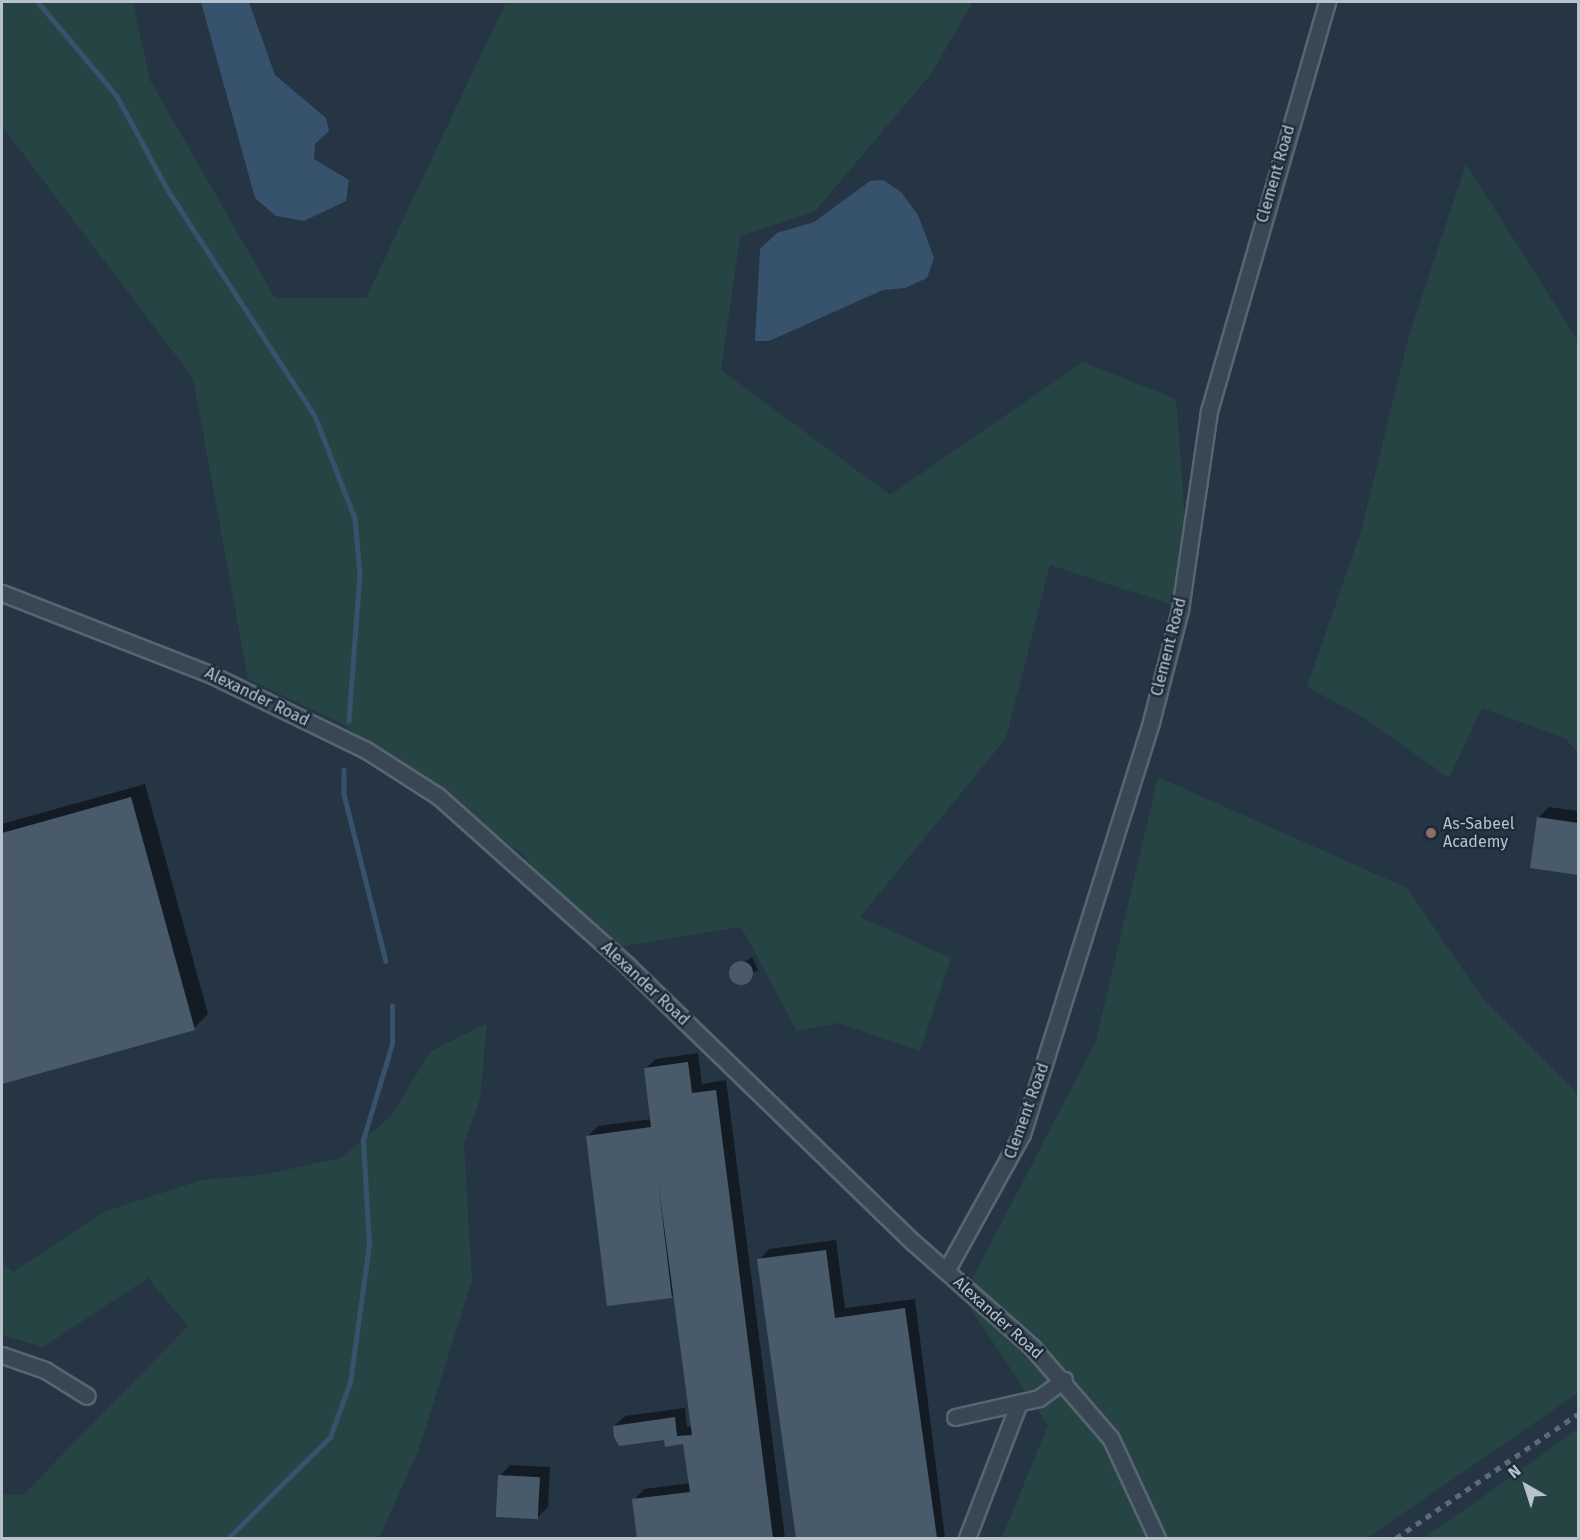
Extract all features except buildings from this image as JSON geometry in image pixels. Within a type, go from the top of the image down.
[{"type":"street","name":"Clement Road","points":[[946,1271],[1022,1134],[1151,722],[1180,610],[1209,411],[1327,2]]},
{"type":"street","name":"Alexander Road","points":[[2,593],[210,674],[366,750],[429,790],[628,966],[946,1271],[1064,1380],[1111,1439],[1157,1539]]},
{"type":"street","points":[[2,1355],[45,1370],[87,1396]]},
{"type":"street","points":[[955,1417],[1018,1405],[1039,1398],[1064,1380]]},
{"type":"street","points":[[967,1539],[1018,1405]]},
{"type":"green space","points":[[2,2],[133,2],[150,80],[275,298],[366,298],[506,2],[973,2],[931,74],[815,211],[740,236],[721,370],[890,495],[1083,362],[1176,399],[1192,611],[1050,565],[1006,738],[860,917],[951,958],[920,1051],[839,1023],[797,1031],[741,927],[599,950],[523,855],[342,724],[248,679],[193,378],[2,126]]},
{"type":"green space","points":[[1466,164],[1578,341],[1578,753],[1565,738],[1482,708],[1449,778],[1363,717],[1307,687],[1361,531],[1409,336]]},
{"type":"green space","points":[[1158,777],[1407,888],[1483,999],[1578,1094],[1578,1393],[1367,1538],[1002,1538],[1048,1425],[963,1297],[1096,1041]]},
{"type":"green space","points":[[487,1023],[480,1099],[464,1144],[472,1280],[418,1452],[379,1538],[2,1538],[2,1494],[23,1495],[188,1326],[148,1278],[43,1347],[2,1335],[2,1262],[13,1272],[106,1211],[202,1180],[261,1175],[341,1158],[390,1117],[431,1051]]},
{"type":"green space","points":[[1578,1428],[1578,1538],[1424,1538],[1528,1465]]},
{"type":"water","points":[[201,2],[249,2],[275,75],[326,118],[329,131],[315,144],[314,159],[349,180],[346,201],[304,221],[276,216],[255,198]]},
{"type":"water","points":[[883,180],[901,192],[918,215],[934,258],[927,278],[905,288],[883,290],[769,341],[755,341],[760,249],[777,233],[814,222],[870,181]]},
{"type":"waterway","points":[[38,2],[117,96],[169,192],[315,416],[355,518],[360,574],[349,721]]},
{"type":"waterway","points":[[344,770],[344,794],[386,961]]},
{"type":"waterway","points":[[228,1538],[330,1437],[350,1383],[369,1245],[363,1140],[392,1044],[392,1006]]},
{"type":"railway","points":[[1396,1538],[1578,1414]]},
{"type":"place","name":"As-Sabeel Academy","points":[[1431,833]]}]
